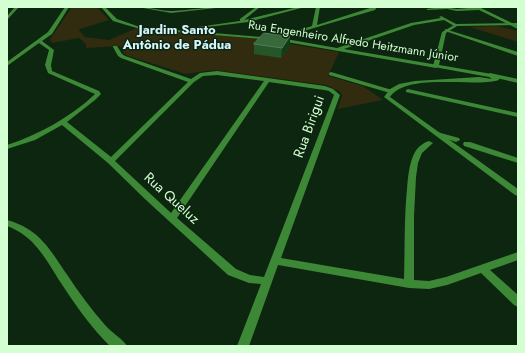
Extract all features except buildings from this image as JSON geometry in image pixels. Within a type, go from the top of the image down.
[{"type":"street","points":[[7,19],[17,7]]},
{"type":"street","points":[[7,64],[50,33],[67,7]]},
{"type":"street","name":"Rua Engenheiro Alfredo Heitzmann Júnior","points":[[103,7],[115,20],[125,24],[146,28],[275,39],[488,74],[516,81]]},
{"type":"street","points":[[141,7],[146,7]]},
{"type":"street","points":[[141,7],[171,12],[223,7]]},
{"type":"street","points":[[238,22],[258,7]]},
{"type":"street","points":[[182,31],[238,22],[303,7],[315,8],[314,27]]},
{"type":"street","points":[[275,39],[374,9],[375,7]]},
{"type":"street","points":[[427,8],[447,8],[457,10],[478,8],[518,28]]},
{"type":"street","points":[[427,8],[456,25]]},
{"type":"street","points":[[457,10],[464,14]]},
{"type":"street","points":[[248,16],[262,17]]},
{"type":"street","points":[[315,17],[328,23]]},
{"type":"street","points":[[338,50],[413,24],[445,18]]},
{"type":"street","points":[[436,66],[443,35],[447,30],[456,25],[518,24]]},
{"type":"street","points":[[196,32],[203,27]]},
{"type":"street","points":[[447,30],[518,54]]},
{"type":"street","points":[[7,147],[43,135],[63,122],[98,94],[97,92],[50,72],[48,65],[52,50],[39,41]]},
{"type":"street","points":[[111,161],[192,81],[123,57],[115,47]]},
{"type":"street","name":"Rua Engenheiro Alfredo Heitzmann Júnior","points":[[464,70],[473,72],[479,78],[495,81],[516,81]]},
{"type":"street","name":"Rua Birigui","points":[[192,81],[202,74],[217,72],[325,88],[331,90],[337,96],[243,346]]},
{"type":"street","points":[[331,74],[390,91]]},
{"type":"street","points":[[495,81],[496,78],[488,74],[479,78],[465,81],[409,83],[401,85],[390,91],[387,97],[518,193]]},
{"type":"street","points":[[172,218],[268,80]]},
{"type":"street","points":[[408,91],[499,110],[518,116]]},
{"type":"street","name":"Rua Queluz","points":[[63,122],[111,161],[149,198],[232,272],[249,279],[267,281]]},
{"type":"street","points":[[437,134],[456,140]]},
{"type":"street","points":[[409,284],[414,169],[417,154],[422,147],[429,143]]},
{"type":"street","points":[[467,144],[518,161]]},
{"type":"street","points":[[7,224],[28,232],[45,247],[65,280],[103,333],[113,342],[121,346]]},
{"type":"street","points":[[275,261],[409,284],[429,285],[447,281],[518,256]]},
{"type":"street","points":[[483,269],[518,302]]},
{"type":"shaded area","points":[[72,7],[97,7],[109,20],[80,29],[79,30],[85,37],[109,40],[137,28],[254,38],[339,52],[328,76],[363,86],[383,100],[338,109],[342,95],[339,91],[326,85],[214,70],[186,74],[128,56],[124,54],[120,46],[86,48],[86,44],[79,38],[52,43],[50,39]]},
{"type":"shaded area","points":[[497,26],[518,31],[518,42],[470,27]]},
{"type":"district","name":"Jardim Santo Antônio de Pádua","points":[[177,38]]}]
